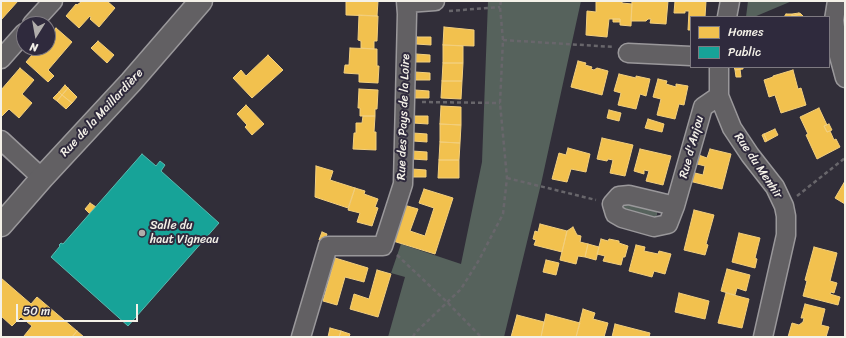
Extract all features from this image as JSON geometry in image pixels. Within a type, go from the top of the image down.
[{"type":"street","points":[[39,16],[53,1]]},
{"type":"street","name":"Rue de la Maillardière","points":[[1,225],[42,178],[131,82],[202,1]]},
{"type":"street","points":[[727,16],[730,1]]},
{"type":"street","points":[[837,1],[834,20],[839,56],[845,78]]},
{"type":"street","name":"Rue des Pays de la Loire","points":[[383,246],[403,184],[406,2],[440,6]]},
{"type":"street","points":[[1,59],[16,42]]},
{"type":"street","points":[[628,53],[690,56]]},
{"type":"street","name":"Rue du Menhir","points":[[719,68],[720,96],[732,128],[750,155],[775,187],[784,206],[787,225],[786,235],[764,337]]},
{"type":"street","name":"Rue d'Anjou","points":[[612,204],[615,214],[622,218],[654,227],[668,224],[675,206],[703,107],[720,96]]},
{"type":"street","points":[[1,140],[42,178]]},
{"type":"street","points":[[612,204],[619,196],[629,195],[675,206]]},
{"type":"street","points":[[301,337],[328,246],[383,246]]},
{"type":"path","points":[[413,337],[461,289],[479,260],[503,214],[507,178],[500,103],[503,40],[500,7],[501,1]]},
{"type":"path","points":[[440,6],[500,7]]},
{"type":"path","points":[[503,40],[622,47],[628,53]]},
{"type":"path","points":[[405,102],[500,103]]},
{"type":"path","points":[[784,206],[845,158]]},
{"type":"path","points":[[507,178],[612,204]]},
{"type":"path","points":[[383,246],[396,254],[447,302],[481,337]]},
{"type":"shaded area","points":[[488,1],[581,1],[541,184],[504,337],[388,337],[405,277],[391,273],[401,244],[461,264],[482,162]]},
{"type":"shaded area","points":[[748,1],[792,1],[756,16],[746,16]]},
{"type":"shaded area","points":[[622,201],[657,210],[657,215],[654,218],[621,210]]},
{"type":"building: Homes","points":[[1,1],[18,1],[1,20]]},
{"type":"building: Homes","points":[[80,1],[107,1],[115,8],[99,27],[90,19],[90,16],[79,28],[66,16],[76,4],[77,5],[81,2]]},
{"type":"building: Homes","points":[[346,1],[378,1],[377,16],[346,15]]},
{"type":"building: Homes","points":[[596,1],[622,1],[622,3],[632,4],[631,26],[620,25],[620,19],[609,19],[607,37],[586,35],[587,11],[596,12]]},
{"type":"building: Homes","points":[[632,1],[668,1],[666,24],[650,23],[651,19],[646,21],[631,21]]},
{"type":"building: Homes","points":[[675,1],[706,1],[705,16],[690,16],[690,30],[688,30],[689,11],[685,11],[685,13],[674,13]]},
{"type":"building: Homes","points":[[786,14],[792,14],[792,16],[785,16]]},
{"type":"building: Homes","points":[[792,14],[801,14],[792,16]]},
{"type":"building: Homes","points":[[801,14],[803,16],[792,16]]},
{"type":"building: Homes","points":[[359,15],[378,16],[377,41],[374,41],[374,49],[361,48],[361,41],[358,40]]},
{"type":"building: Homes","points":[[613,19],[620,19],[620,22],[613,22]]},
{"type":"building: Homes","points":[[444,27],[474,30],[474,46],[443,45]]},
{"type":"building: Homes","points":[[56,28],[72,42],[48,70],[54,76],[48,82],[26,62],[31,56],[56,56]]},
{"type":"building: Homes","points":[[417,37],[431,37],[431,45],[416,44]]},
{"type":"building: Homes","points":[[98,41],[114,55],[107,63],[91,48]]},
{"type":"building: Homes","points":[[443,45],[463,46],[463,63],[443,63]]},
{"type":"building: Homes","points":[[350,48],[377,49],[377,66],[379,66],[378,83],[359,82],[359,74],[344,73],[345,65],[349,65]]},
{"type":"building: Homes","points":[[416,54],[430,55],[430,62],[416,62]]},
{"type":"building: Homes","points":[[268,55],[283,70],[252,98],[233,78],[241,70],[246,76]]},
{"type":"building: Homes","points":[[578,61],[586,63],[585,65],[592,67],[591,69],[594,70],[597,68],[608,71],[602,95],[571,87]]},
{"type":"building: Homes","points":[[443,63],[463,63],[462,81],[442,81]]},
{"type":"building: Homes","points":[[20,68],[34,80],[22,94],[32,103],[19,118],[9,109],[1,117],[1,90]]},
{"type":"building: Homes","points":[[734,68],[743,68],[743,69],[735,70]]},
{"type":"building: Homes","points":[[740,69],[741,77],[736,77],[735,70]]},
{"type":"building: Homes","points":[[793,70],[798,89],[801,88],[806,105],[781,113],[775,95],[769,97],[764,80]]},
{"type":"building: Homes","points":[[415,72],[430,73],[430,80],[415,80]]},
{"type":"building: Homes","points":[[619,74],[636,78],[636,76],[650,79],[646,96],[640,94],[636,109],[618,105],[621,93],[614,91]]},
{"type":"building: Homes","points":[[658,79],[667,81],[666,84],[676,87],[676,84],[688,86],[684,105],[679,104],[675,119],[657,115],[661,99],[653,97]]},
{"type":"building: Homes","points":[[442,81],[462,81],[461,99],[441,98]]},
{"type":"building: Homes","points":[[65,85],[68,88],[62,95],[59,92]]},
{"type":"building: Homes","points":[[68,88],[77,97],[72,103],[62,95]]},
{"type":"building: Homes","points":[[359,89],[378,90],[375,116],[360,116],[360,108],[358,108]]},
{"type":"building: Homes","points":[[415,90],[429,91],[429,98],[414,98]]},
{"type":"building: Homes","points":[[59,92],[62,95],[57,101],[53,98]]},
{"type":"building: Homes","points":[[62,95],[72,103],[66,109],[57,101]]},
{"type":"building: Homes","points":[[246,105],[264,124],[252,135],[245,127],[247,125],[237,114]]},
{"type":"building: Homes","points":[[441,106],[461,107],[461,125],[440,124]]},
{"type":"building: Homes","points":[[819,108],[827,125],[824,126],[827,132],[830,131],[834,140],[836,139],[840,147],[817,159],[800,117]]},
{"type":"building: Homes","points":[[609,110],[621,113],[619,121],[607,118]]},
{"type":"building: Homes","points":[[363,116],[375,116],[374,132],[376,132],[376,150],[353,149],[356,123],[362,123]]},
{"type":"building: Homes","points":[[414,116],[428,116],[428,124],[413,123]]},
{"type":"building: Homes","points":[[648,119],[664,124],[662,132],[645,128]]},
{"type":"building: Homes","points":[[440,124],[461,125],[460,143],[440,142]]},
{"type":"building: Homes","points":[[829,124],[832,130],[827,132],[824,126]]},
{"type":"building: Homes","points":[[775,129],[778,135],[767,141],[764,134]]},
{"type":"building: Homes","points":[[413,133],[427,134],[427,142],[413,141]]},
{"type":"building: Homes","points":[[764,134],[767,141],[765,142],[762,135]]},
{"type":"building: Homes","points":[[602,138],[633,145],[625,176],[610,173],[613,160],[608,159],[607,161],[597,159]]},
{"type":"building: Homes","points":[[440,142],[460,143],[459,160],[439,160]]},
{"type":"building: Homes","points":[[568,148],[590,154],[586,172],[571,169],[567,182],[552,179],[559,153],[566,155]]},
{"type":"building: Homes","points":[[640,149],[671,156],[663,185],[646,181],[649,171],[644,170],[644,174],[634,171]]},
{"type":"building: Homes","points":[[710,149],[731,154],[722,189],[689,181],[691,172],[703,175],[705,166],[693,163],[696,154],[707,158]]},
{"type":"building: Homes","points":[[412,151],[427,152],[427,160],[412,159]]},
{"type":"building: Homes","points":[[439,160],[459,160],[459,178],[438,178]]},
{"type":"building: Homes","points":[[316,166],[333,171],[330,180],[355,188],[348,208],[315,197]]},
{"type":"building: Homes","points":[[412,169],[426,170],[426,177],[411,177]]},
{"type":"building: Homes","points":[[845,181],[845,204],[835,198]]},
{"type":"building: Homes","points":[[355,188],[365,191],[364,194],[378,199],[375,207],[378,208],[372,226],[357,222],[360,213],[348,210]]},
{"type":"building: Homes","points":[[424,189],[453,198],[435,254],[393,241],[404,205],[418,209],[410,231],[425,236],[434,208],[419,203]]},
{"type":"building: Homes","points":[[90,203],[96,207],[90,214],[85,209]]},
{"type":"building: Homes","points":[[694,210],[714,215],[706,244],[708,245],[705,255],[684,250]]},
{"type":"building: Homes","points":[[540,224],[567,231],[562,252],[534,245],[536,240],[533,239],[535,231],[538,232]]},
{"type":"building: Homes","points":[[573,227],[577,235],[581,236],[580,242],[588,244],[585,257],[578,256],[576,264],[560,260],[567,231]]},
{"type":"building: Homes","points":[[322,232],[327,234],[324,242],[319,240]]},
{"type":"building: Homes","points":[[739,233],[760,238],[755,258],[757,259],[755,268],[732,262]]},
{"type":"building: Homes","points":[[601,239],[608,241],[609,239],[619,241],[619,243],[628,246],[621,265],[603,261],[605,256],[597,254]]},
{"type":"building: Homes","points":[[588,244],[599,247],[596,260],[585,257]]},
{"type":"building: Homes","points":[[636,245],[645,247],[644,251],[658,254],[659,251],[671,254],[665,274],[654,271],[652,277],[629,271]]},
{"type":"building: Homes","points":[[814,247],[837,253],[830,281],[837,283],[834,293],[831,292],[830,294],[840,297],[838,305],[803,296],[807,281],[805,280]]},
{"type":"building: Homes","points":[[335,258],[368,268],[364,282],[345,277],[337,305],[323,301]]},
{"type":"building: Homes","points":[[546,260],[559,263],[556,275],[543,272]]},
{"type":"building: Homes","points":[[727,269],[750,275],[746,291],[737,288],[735,295],[721,291]]},
{"type":"building: Homes","points":[[377,270],[391,274],[378,317],[350,309],[354,294],[369,299]]},
{"type":"building: Homes","points":[[1,278],[31,304],[37,297],[77,331],[72,337],[25,337],[24,336],[32,326],[21,317],[12,326],[1,316]]},
{"type":"building: Homes","points":[[679,293],[709,301],[705,319],[675,312]]},
{"type":"building: Homes","points":[[726,293],[749,299],[742,328],[718,323]]},
{"type":"building: Homes","points":[[805,304],[825,309],[821,325],[829,327],[826,337],[788,337],[792,323],[799,325],[803,322],[804,318],[801,318]]},
{"type":"building: Homes","points":[[583,309],[595,313],[593,319],[608,323],[604,337],[576,337]]},
{"type":"building: Homes","points":[[546,314],[580,323],[576,337],[541,337]]},
{"type":"building: Homes","points":[[517,315],[544,322],[541,337],[511,337]]},
{"type":"building: Homes","points":[[615,324],[650,333],[649,337],[612,337]]},
{"type":"building: Homes","points":[[330,328],[341,331],[339,337],[328,337]]},
{"type":"building: Homes","points":[[77,331],[84,337],[72,337]]},
{"type":"building: Homes","points":[[341,331],[350,334],[349,337],[339,337]]},
{"type":"building: Public","name":"Salle du haut Vigneau","points":[[142,154],[156,166],[160,161],[165,165],[161,171],[219,223],[128,326],[51,257],[60,246],[59,245],[61,243],[63,244]]},
{"type":"place","name":"Salle du haut Vigneau","points":[[142,233]]}]
